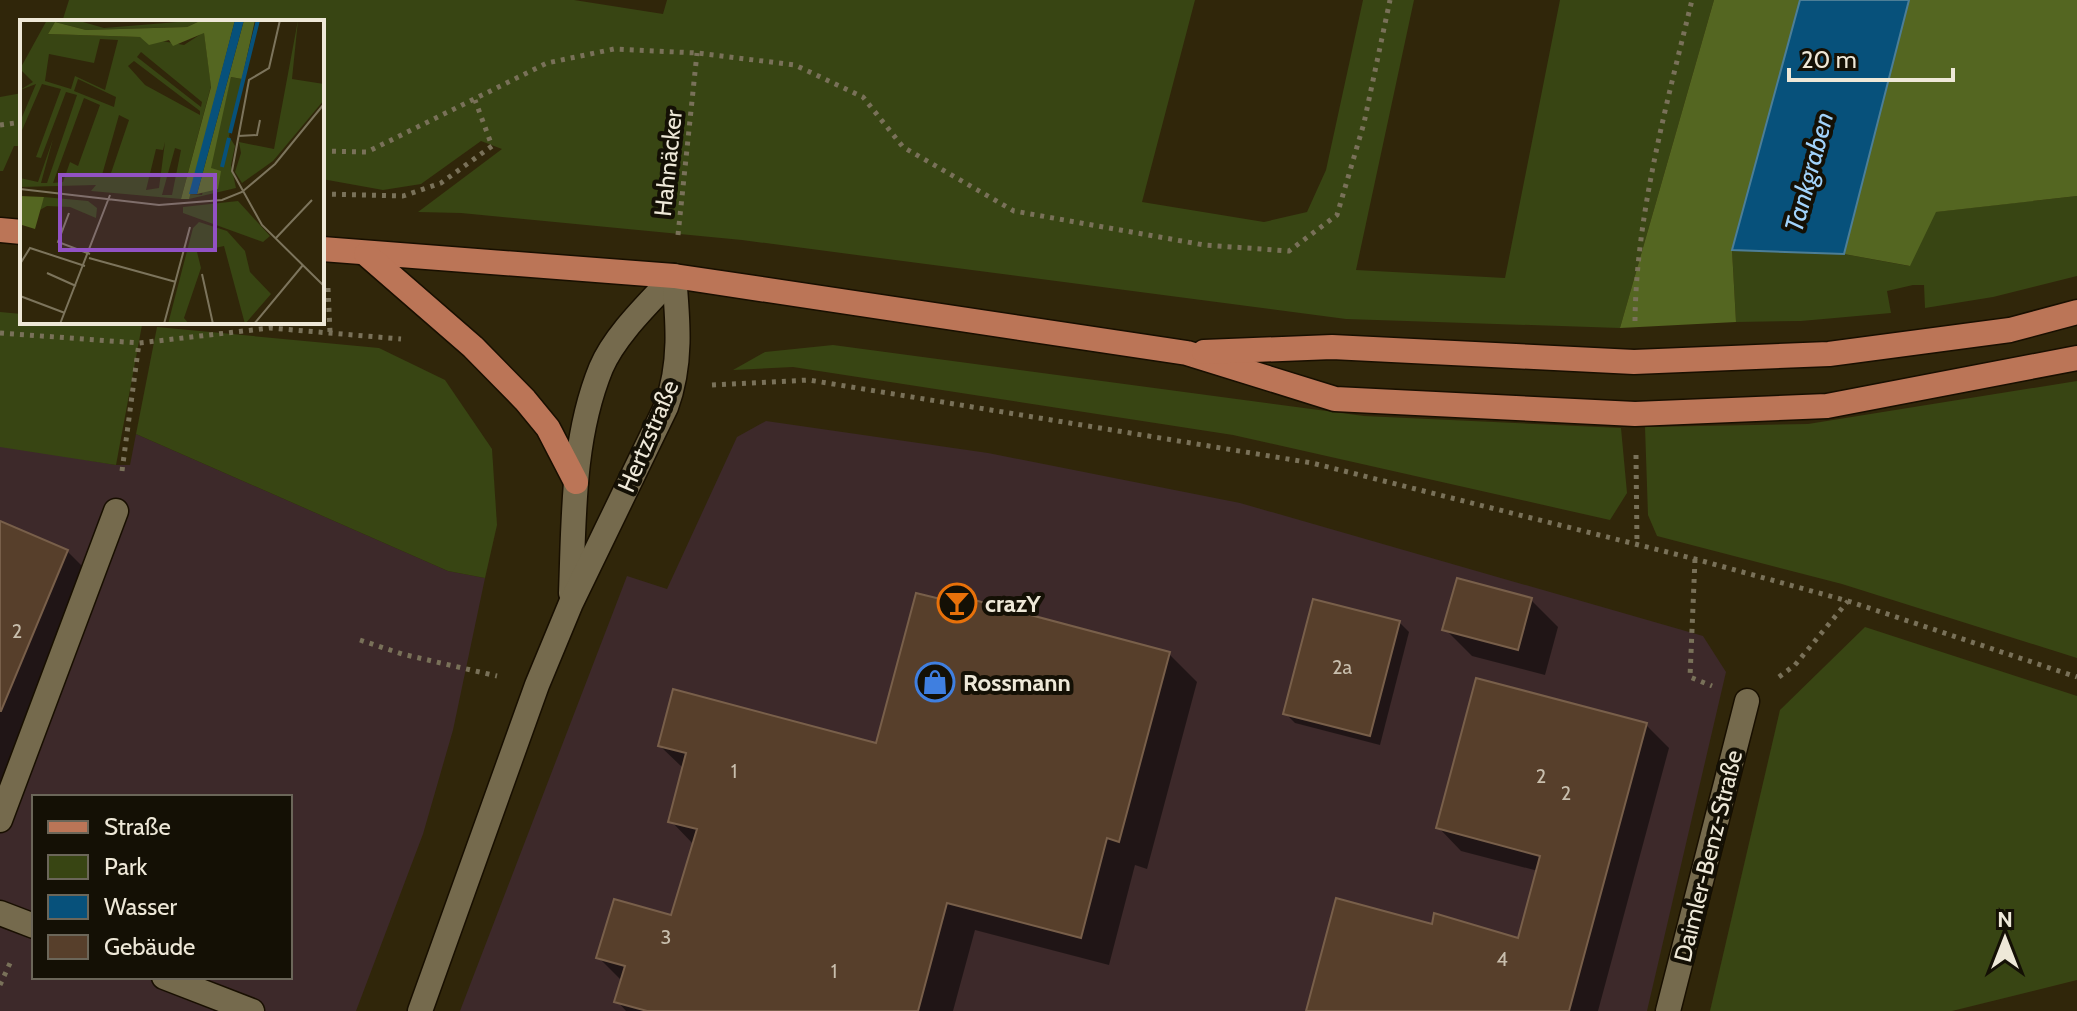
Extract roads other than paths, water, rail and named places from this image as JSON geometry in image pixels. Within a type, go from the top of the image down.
[{"type":"main road","points":[[0,230],[20,232]]},
{"type":"main road","points":[[324,249],[674,276],[1187,353],[1335,399],[1635,414],[1827,406],[2077,358]]},
{"type":"main road","points":[[366,254],[473,347],[525,400],[548,428],[576,482]]},
{"type":"main road","points":[[1187,353],[1332,347],[1634,362],[1829,354],[2010,330],[2077,312]]},
{"type":"street","name":"Hertzstraße","points":[[420,1011],[537,685],[571,603],[666,407],[675,382],[679,325],[674,276]]},
{"type":"street","name":"Hertzstraße","points":[[571,603],[576,482],[583,434],[602,367],[634,319],[674,276]]},
{"type":"street","points":[[0,820],[116,511]]},
{"type":"street","name":"Daimler-Benz-Straße","points":[[1668,1011],[1747,701]]},
{"type":"street","points":[[0,913],[32,925]]},
{"type":"street","points":[[169,979],[252,1011]]},
{"type":"water","name":"Tankgraben","points":[[1800,0],[1909,0],[1844,254],[1732,250]]},
{"type":"place","name":"crazY","points":[[957,603]]},
{"type":"place","name":"Rossmann","points":[[935,682]]}]
